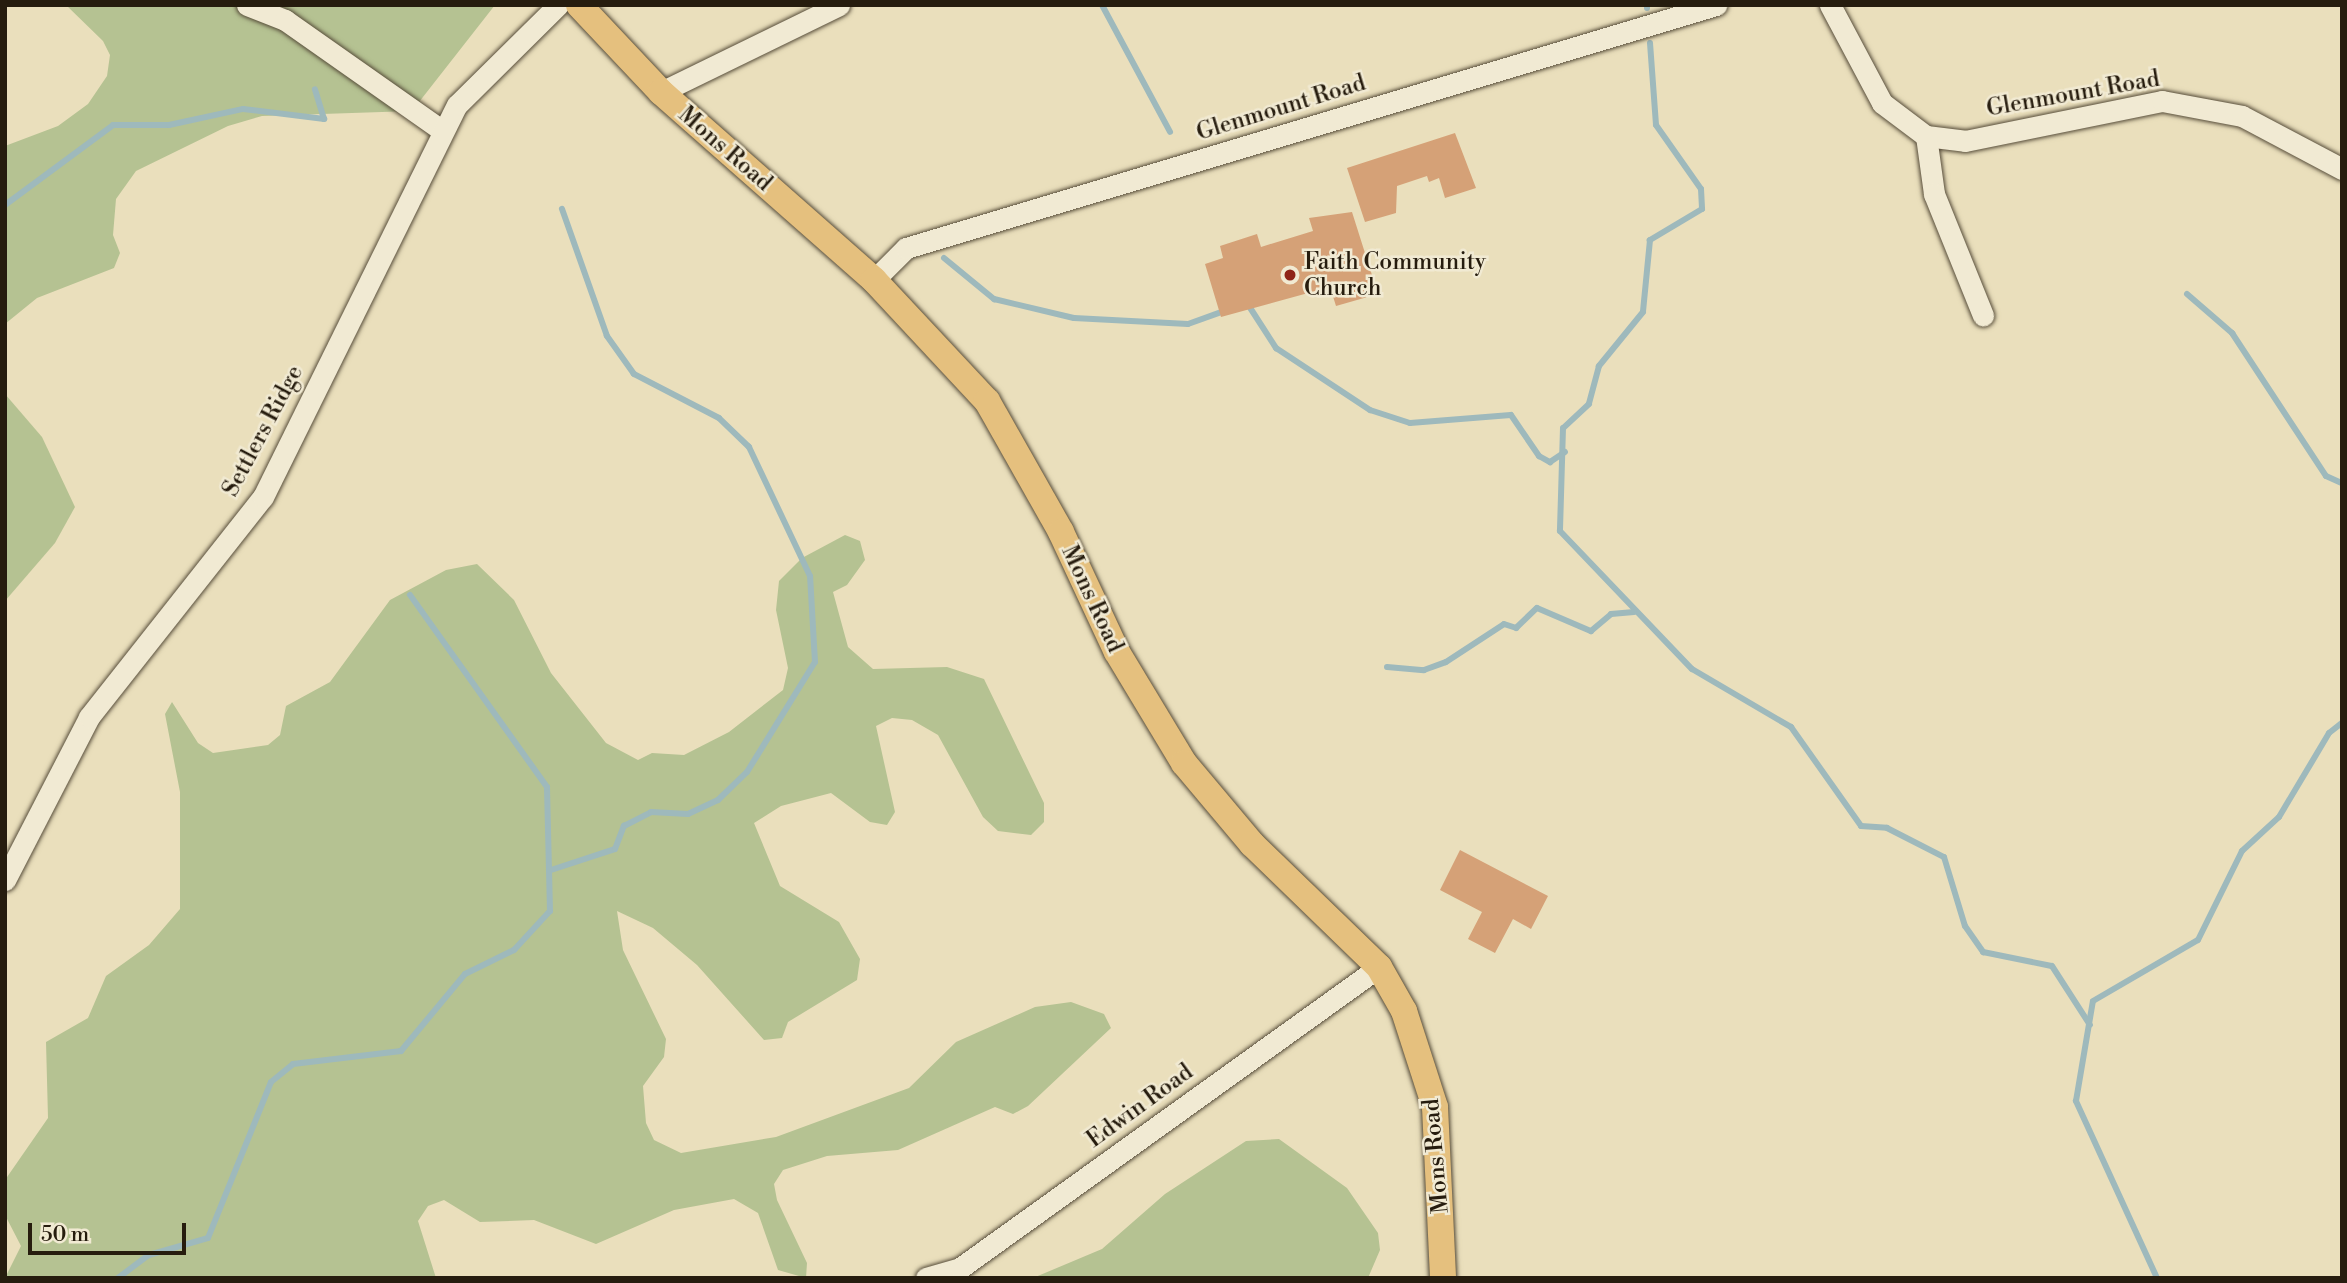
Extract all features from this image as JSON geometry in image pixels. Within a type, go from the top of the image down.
[{"type":"main road","name":"Mons Road","points":[[579,5],[661,92],[874,280],[987,401],[1061,532],[1117,652],[1184,763],[1252,844],[1379,967],[1408,1022],[1435,1107],[1443,1278]]},
{"type":"street","points":[[247,5],[285,20],[443,131]]},
{"type":"street","name":"Settlers Ridge","points":[[5,880],[89,717],[262,497],[457,104],[558,5]]},
{"type":"street","points":[[661,92],[839,5]]},
{"type":"street","name":"Glenmount Road","points":[[874,280],[906,248],[1716,5]]},
{"type":"street","points":[[1830,5],[1882,103],[1926,136],[1934,194],[1983,315]]},
{"type":"street","name":"Glenmount Road","points":[[1926,136],[1965,141],[2162,101],[2242,116],[2342,169]]},
{"type":"street","name":"Edwin Road","points":[[926,1278],[960,1268],[1379,967]]},
{"type":"green space","points":[[66,5],[495,5],[412,111],[262,116],[228,126],[136,171],[116,199],[113,235],[120,253],[114,268],[37,298],[5,324],[5,146],[58,126],[88,104],[107,76],[110,55],[103,41]]},
{"type":"green space","points":[[5,394],[42,437],[75,507],[55,543],[5,601]]},
{"type":"green space","points":[[845,535],[860,541],[865,560],[847,585],[833,592],[848,647],[873,669],[947,667],[984,679],[1044,803],[1044,822],[1031,835],[998,831],[983,817],[938,735],[912,720],[892,718],[876,726],[895,812],[887,825],[870,822],[831,793],[781,806],[754,823],[780,886],[839,922],[860,959],[857,980],[788,1022],[782,1038],[764,1040],[697,965],[653,928],[617,911],[623,950],[666,1039],[664,1057],[643,1086],[646,1123],[654,1140],[681,1153],[776,1137],[909,1088],[956,1042],[1035,1007],[1071,1002],[1104,1014],[1111,1028],[1028,1106],[1013,1114],[995,1107],[898,1150],[827,1156],[783,1170],[774,1184],[777,1200],[807,1263],[806,1278],[778,1270],[758,1213],[734,1199],[674,1210],[596,1244],[534,1220],[480,1222],[444,1200],[428,1206],[418,1221],[436,1278],[5,1278],[21,1246],[5,1215],[5,1180],[48,1118],[46,1042],[88,1018],[106,976],[149,945],[180,909],[180,792],[165,714],[172,702],[198,743],[213,753],[268,745],[280,735],[286,706],[330,682],[390,600],[446,570],[477,564],[514,600],[551,673],[606,743],[638,760],[652,753],[684,755],[729,732],[783,690],[788,668],[776,610],[779,581],[802,558]]},
{"type":"green space","points":[[1279,1139],[1347,1188],[1378,1233],[1380,1250],[1368,1278],[1033,1278],[1102,1249],[1165,1194],[1246,1141]]},
{"type":"building","points":[[1455,133],[1476,188],[1445,198],[1439,178],[1429,182],[1427,176],[1397,186],[1396,213],[1365,222],[1347,168]]},
{"type":"building","name":"Faith Community Church","points":[[1352,212],[1378,294],[1336,306],[1330,287],[1221,317],[1205,264],[1223,258],[1220,246],[1257,234],[1261,247],[1313,231],[1309,218]]},
{"type":"building","points":[[1460,850],[1548,896],[1531,929],[1513,919],[1495,953],[1468,939],[1482,912],[1440,890]]},
{"type":"waterway","points":[[1102,5],[1170,132]]},
{"type":"waterway","points":[[1650,43],[1656,125],[1701,189],[1702,209],[1650,240],[1643,312],[1599,366],[1589,404],[1563,428],[1560,531],[1692,669],[1791,727],[1861,826],[1887,828],[1944,857],[1965,926],[1983,952],[2052,966],[2090,1025]]},
{"type":"waterway","points":[[5,205],[113,125],[169,125],[243,109],[324,119],[315,89]]},
{"type":"waterway","points":[[551,870],[615,849],[624,826],[651,812],[688,814],[718,800],[747,772],[815,662],[810,576],[749,447],[719,418],[634,374],[607,336],[562,209]]},
{"type":"waterway","points":[[944,258],[994,299],[1074,318],[1188,324],[1227,310]]},
{"type":"waterway","points":[[2187,294],[2232,333],[2326,476],[2342,483]]},
{"type":"waterway","points":[[1247,303],[1276,348],[1370,410],[1410,423],[1511,415],[1539,456],[1550,462],[1565,452]]},
{"type":"waterway","points":[[118,1278],[149,1255],[208,1238],[271,1082],[293,1064],[401,1051],[465,974],[514,950],[550,911],[547,787],[410,595]]},
{"type":"waterway","points":[[1387,667],[1424,670],[1446,662],[1504,624],[1516,628],[1537,608],[1591,631],[1611,614],[1634,612]]},
{"type":"waterway","points":[[2157,1278],[2076,1101],[2093,1001],[2198,940],[2242,851],[2279,817],[2329,733],[2342,723]]},
{"type":"place","name":"Faith Community Church","points":[[1290,275]]}]
